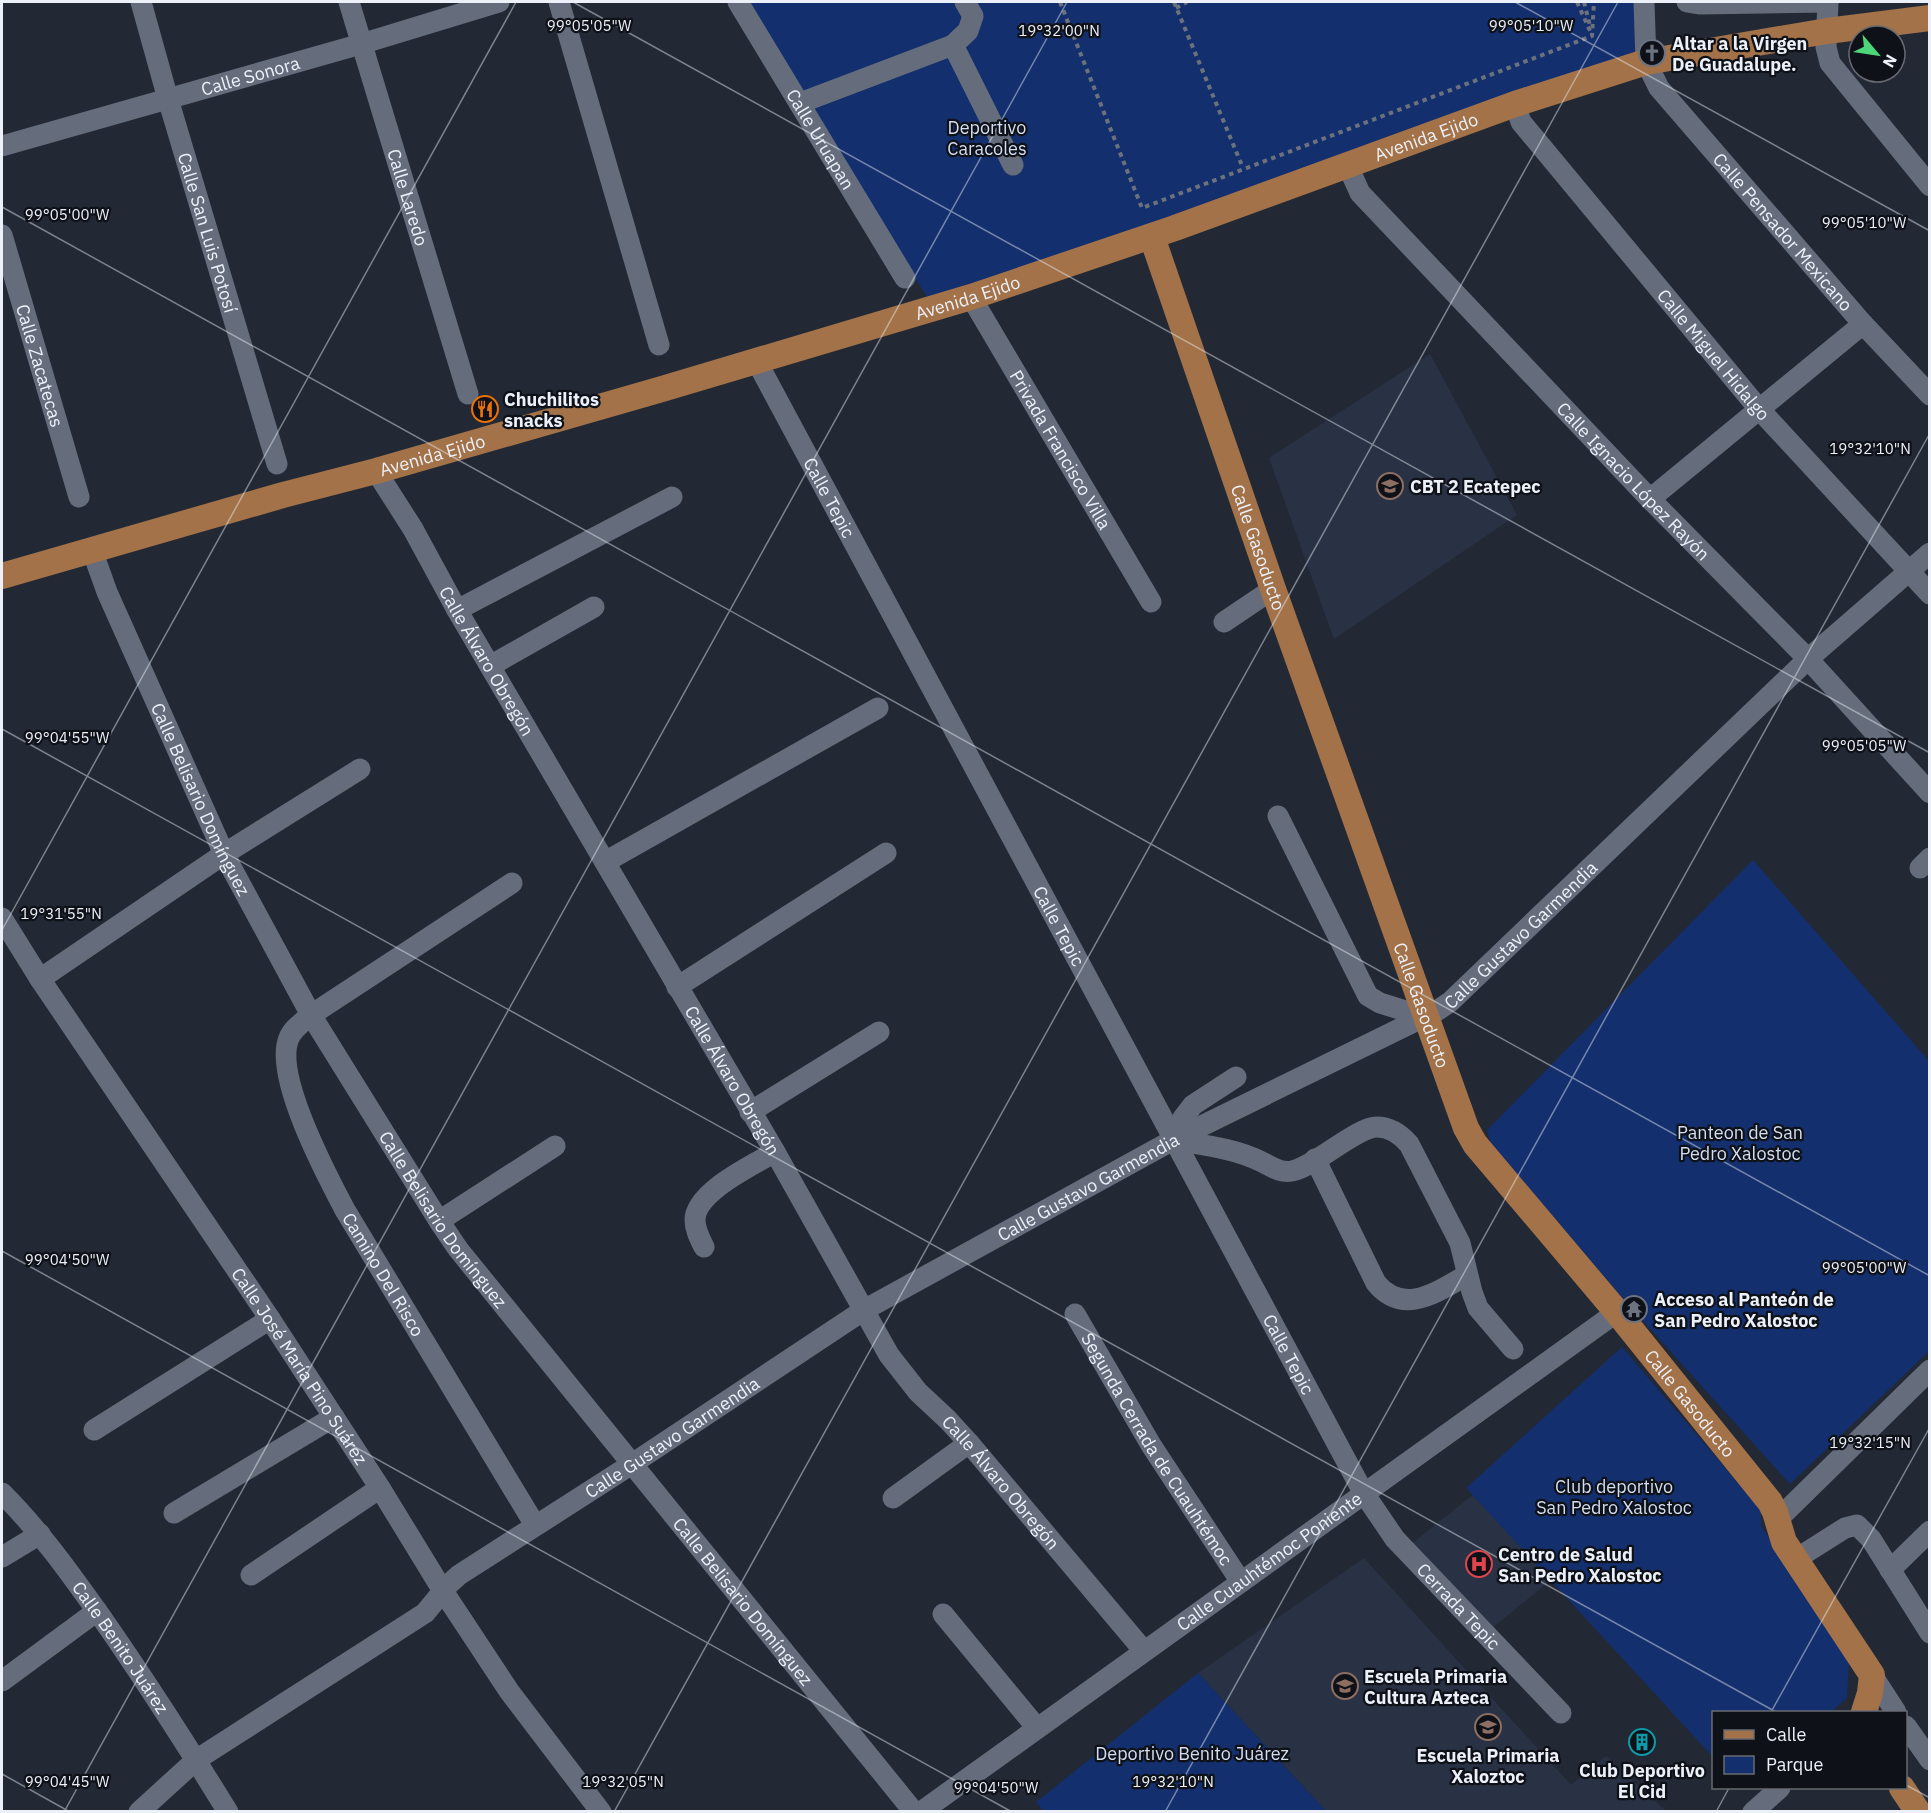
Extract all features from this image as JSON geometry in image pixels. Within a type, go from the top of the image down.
[{"type":"main road","name":"Avenida Ejido","points":[[2,576],[283,495],[376,471],[972,297],[1152,237],[1515,104],[1646,62],[1827,31],[1929,17]]},
{"type":"main road","name":"Calle Gasoducto","points":[[1152,237],[1273,590],[1466,1128],[1475,1144],[1617,1312],[1770,1502],[1784,1542],[1878,1685]]},
{"type":"main road","points":[[1864,1711],[1870,1693],[1878,1685]]},
{"type":"main road","points":[[1903,1789],[1918,1812]]},
{"type":"street","name":"Calle San Luis Potosí","points":[[141,2],[277,464]]},
{"type":"street","name":"Calle Laredo","points":[[348,2],[468,394]]},
{"type":"street","name":"Calle Sonora","points":[[2,146],[361,44],[499,2]]},
{"type":"street","points":[[559,2],[659,345]]},
{"type":"street","name":"Calle Uruapan","points":[[738,2],[905,278]]},
{"type":"street","points":[[800,103],[953,45],[968,32],[973,16],[965,2]]},
{"type":"street","points":[[1644,2],[1646,62]]},
{"type":"street","points":[[1687,2],[1699,4],[1828,2],[1826,47],[1830,63],[1929,186]]},
{"type":"street","points":[[1929,2],[1929,17]]},
{"type":"street","points":[[953,45],[1013,165]]},
{"type":"street","name":"Calle Pensador Mexicano","points":[[1646,62],[1659,88],[1863,324],[1929,395]]},
{"type":"street","name":"Calle Miguel Hidalgo","points":[[1515,104],[1521,122],[1759,409],[1929,594]]},
{"type":"street","name":"Calle Ignacio López Rayón","points":[[1347,164],[1360,193],[1650,499],[1808,659],[1929,793]]},
{"type":"street","name":"Calle Zacatecas","points":[[2,236],[79,497]]},
{"type":"street","name":"Privada Francisco Villa","points":[[972,297],[1151,602]]},
{"type":"street","points":[[1650,499],[1863,324]]},
{"type":"street","name":"Calle Tepic","points":[[756,360],[1363,1492]]},
{"type":"street","name":"Calle Álvaro Obregón","points":[[376,471],[413,529],[457,610],[775,1152],[888,1355],[904,1376],[969,1443],[1144,1651]]},
{"type":"street","points":[[457,610],[672,496]]},
{"type":"street","name":"Calle Belisario Domínguez","points":[[92,549],[107,592],[224,854],[311,1015],[439,1221],[458,1249],[914,1812]]},
{"type":"street","name":"Calle Gustavo Garmendia","points":[[139,1812],[196,1761],[425,1613],[459,1575],[632,1464],[864,1310],[1173,1140],[1425,1017],[1450,1002],[1808,659],[1929,553]]},
{"type":"street","points":[[1224,622],[1273,590]]},
{"type":"street","points":[[490,666],[594,607]]},
{"type":"street","points":[[605,862],[878,708]]},
{"type":"street","points":[[40,980],[224,854],[360,769]]},
{"type":"street","points":[[1278,816],[1368,996],[1380,1003],[1425,1017]]},
{"type":"street","points":[[677,987],[886,853]]},
{"type":"street","name":"Camino Del Risco","points":[[512,883],[311,1015],[294,1029],[286,1049],[292,1088],[309,1137],[345,1210],[536,1525]]},
{"type":"street","name":"Calle José María Pino Suárez","points":[[2,918],[40,980],[270,1319],[509,1691],[601,1812]]},
{"type":"street","points":[[750,1112],[879,1032]]},
{"type":"street","points":[[1236,1077],[1193,1105],[1183,1118],[1173,1140],[1242,1155],[1280,1171],[1291,1171],[1365,1130],[1377,1127],[1401,1136],[1409,1144],[1460,1243],[1478,1308],[1514,1349]]},
{"type":"street","points":[[439,1221],[555,1146]]},
{"type":"street","points":[[704,1247],[696,1229],[697,1209],[715,1189],[775,1152]]},
{"type":"street","points":[[1316,1159],[1376,1283],[1384,1292],[1394,1298],[1420,1299],[1432,1295],[1467,1275]]},
{"type":"street","name":"Calle Cuauhtémoc Poniente","points":[[921,1812],[1363,1492],[1617,1312]]},
{"type":"street","name":"Segunda Cerrada de Cuauhtémoc","points":[[1076,1314],[1151,1445],[1241,1582]]},
{"type":"street","points":[[94,1430],[270,1319]]},
{"type":"street","points":[[1778,1521],[1929,1370]]},
{"type":"street","points":[[174,1513],[334,1417]]},
{"type":"street","points":[[893,1498],[969,1443]]},
{"type":"street","points":[[251,1575],[380,1488]]},
{"type":"street","name":"Cerrada Tepic","points":[[1363,1492],[1395,1539],[1561,1713]]},
{"type":"street","name":"Calle Benito Juárez","points":[[2,1493],[40,1534],[97,1611],[144,1678],[228,1812]]},
{"type":"street","points":[[1796,1559],[1845,1528],[1857,1525],[1870,1539],[1929,1633]]},
{"type":"street","points":[[1890,1570],[1929,1531]]},
{"type":"street","points":[[2,1557],[40,1534]]},
{"type":"street","points":[[2,1681],[97,1611]]},
{"type":"street","points":[[943,1614],[1037,1728]]},
{"type":"street","name":"Calle Gasoducto","points":[[1878,1685],[1895,1711]]},
{"type":"street","points":[[1907,1729],[1929,1760]]},
{"type":"street","points":[[1753,1812],[1779,1789]]},
{"type":"path","points":[[1060,2],[1142,208],[1592,36]]},
{"type":"path","points":[[1174,2],[1244,168]]},
{"type":"path","points":[[1176,8],[1186,2]]},
{"type":"path","points":[[1576,2],[1592,36]]},
{"type":"path","points":[[1584,2],[1592,36]]},
{"type":"path","points":[[1592,36],[1594,2]]},
{"type":"shaded area","name":"CBT 2 Ecatepec","points":[[1430,354],[1517,515],[1334,639],[1269,458]]},
{"type":"shaded area","name":"Centro de Salud San Pedro Xalostoc","points":[[1473,1495],[1551,1580],[1486,1633],[1406,1548]]},
{"type":"shaded area","name":"Escuela Primaria Cultura Azteca","points":[[1364,1558],[1571,1785],[1606,1756],[1666,1811],[1326,1811],[1198,1673]]},
{"type":"green space","name":"Deportivo Caracoles","points":[[741,2],[1638,2],[1638,69],[929,300]]},
{"type":"green space","name":"Panteon de San Pedro Xalostoc","points":[[1753,860],[1929,1061],[1929,1351],[1790,1484],[1627,1303],[1491,1144],[1487,1130]]},
{"type":"green space","name":"Club deportivo San Pedro Xalostoc","points":[[1622,1347],[1760,1509],[1762,1528],[1850,1646],[1847,1698],[1832,1711],[1712,1711],[1712,1756],[1466,1488]]},
{"type":"green space","name":"Deportivo Benito Juárez","points":[[1198,1673],[1326,1811],[1044,1811],[1036,1802]]},
{"type":"place","name":"Altar a la Virgen De Guadalupe.","points":[[1652,53]]},
{"type":"place","name":"Chuchilitos snacks","points":[[485,409]]},
{"type":"place","name":"CBT 2 Ecatepec","points":[[1390,486]]},
{"type":"place","name":"Acceso al Panteón de San Pedro Xalostoc","points":[[1634,1309]]},
{"type":"place","name":"Centro de Salud San Pedro Xalostoc","points":[[1479,1564]]},
{"type":"place","name":"Escuela Primaria Cultura Azteca","points":[[1345,1686]]},
{"type":"place","name":"Escuela Primaria Xaloztoc","points":[[1488,1727]]},
{"type":"place","name":"Club Deportivo El Cid","points":[[1642,1742]]}]
